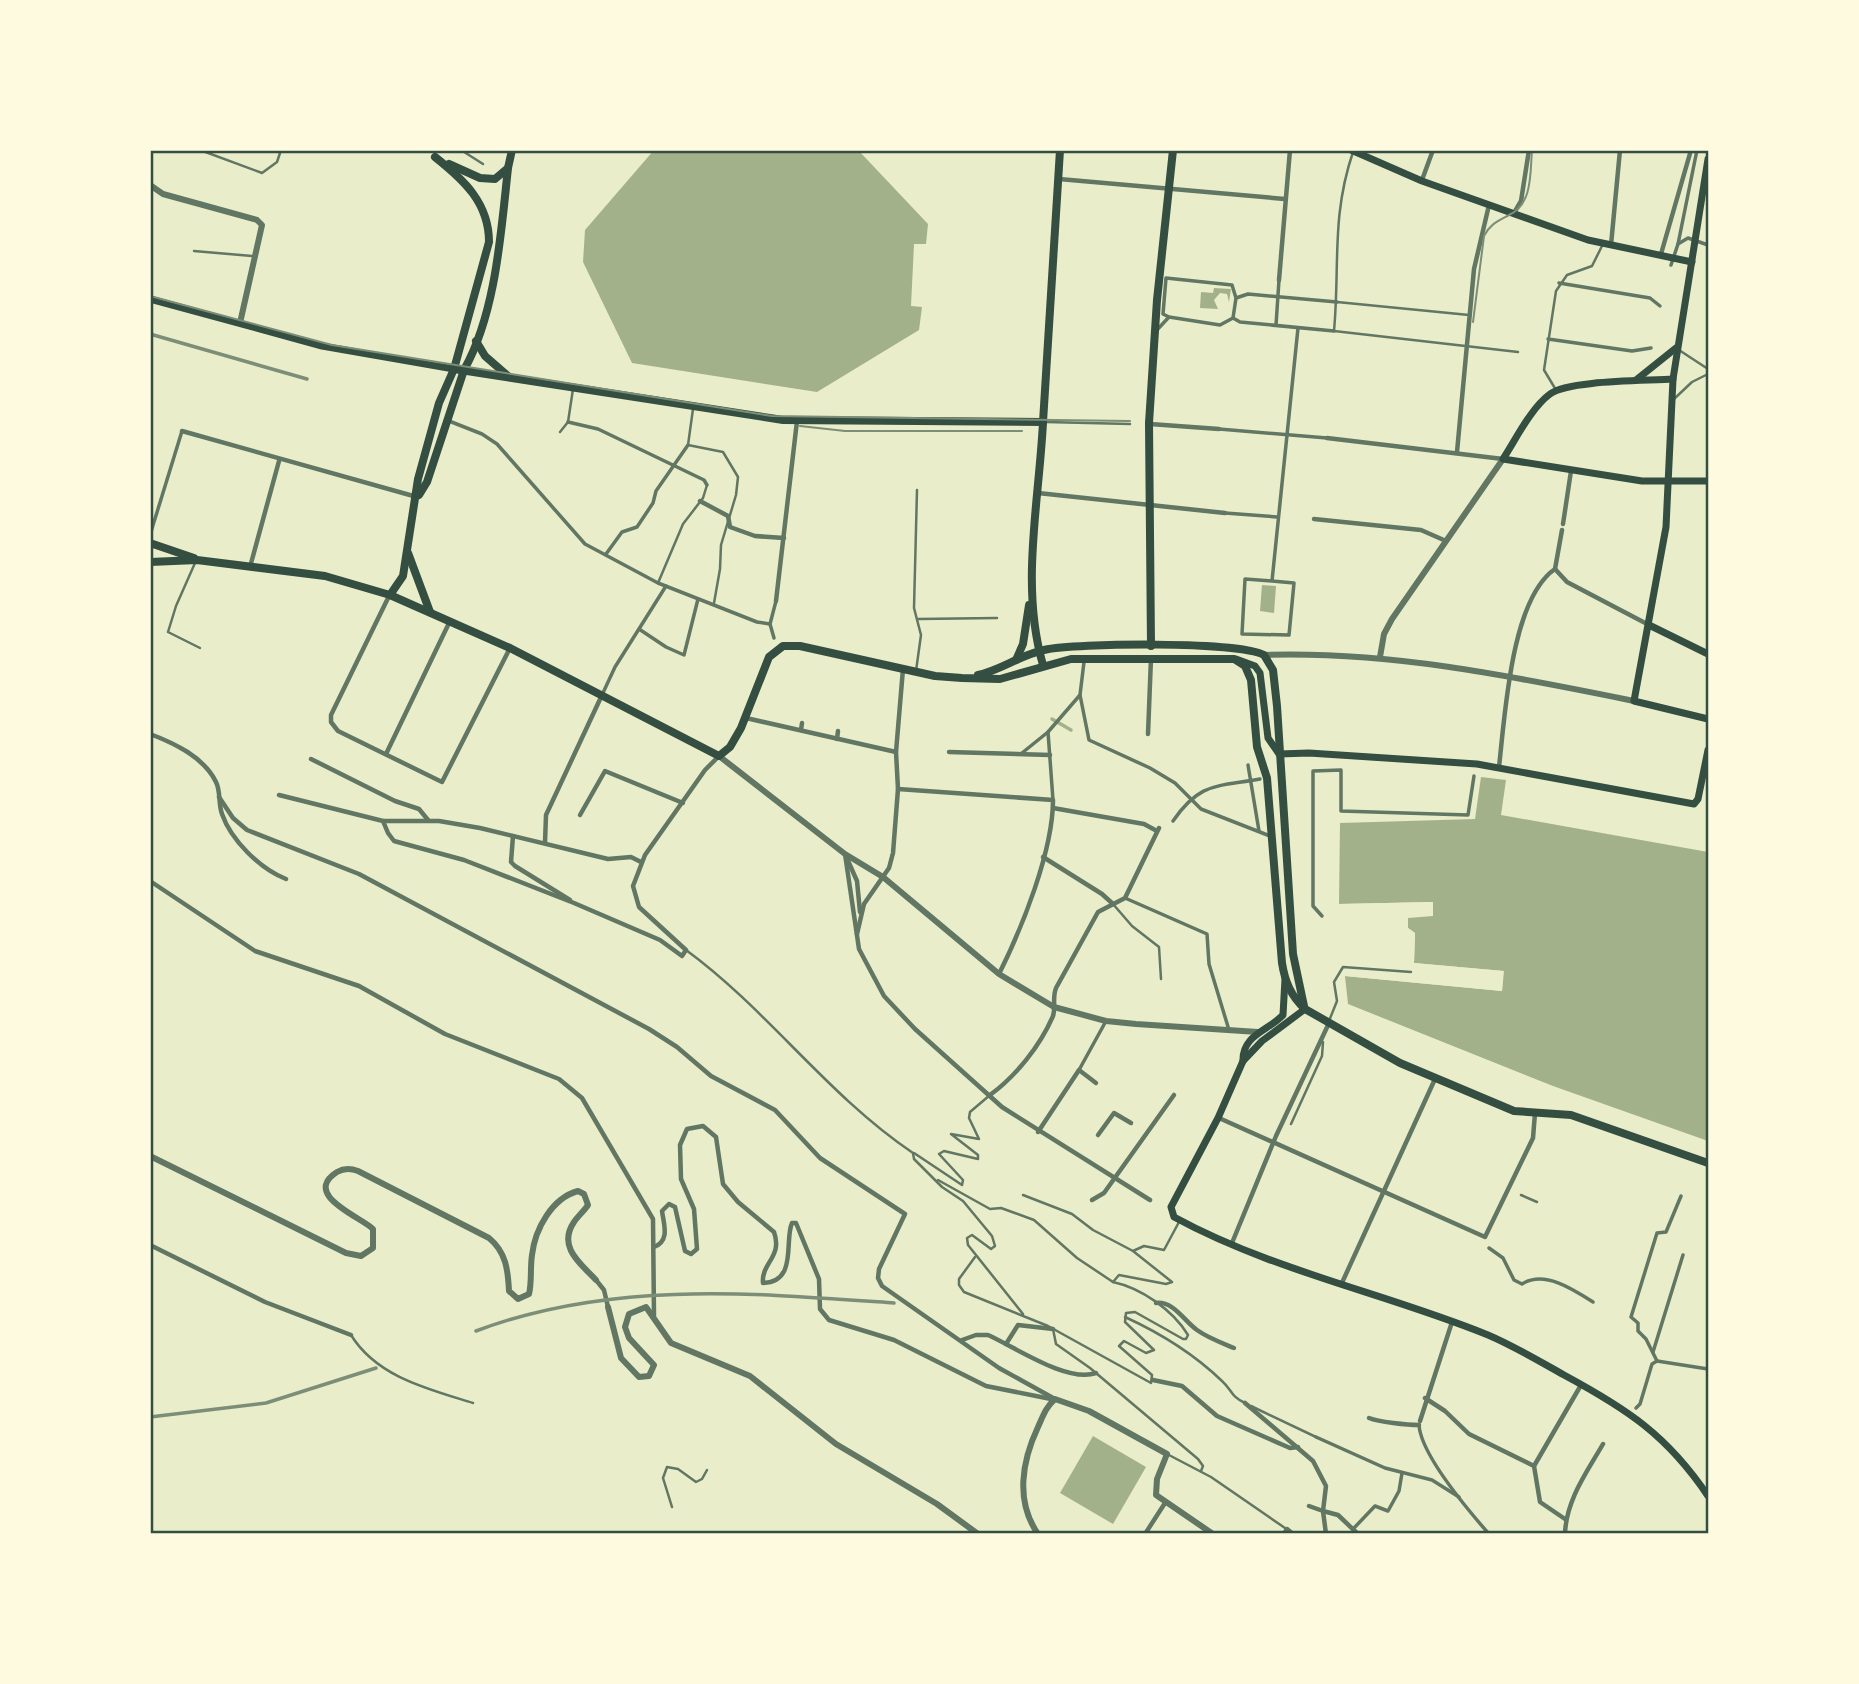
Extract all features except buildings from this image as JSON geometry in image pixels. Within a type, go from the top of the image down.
[{"type":"main road","points":[[417,497],[428,482],[446,421],[489,242],[485,213],[472,191],[425,150]]},
{"type":"main road","points":[[390,595],[403,576],[418,479],[429,436],[475,341],[502,243],[512,150]]},
{"type":"main road","points":[[1043,665],[1034,628],[1033,592],[1060,150]]},
{"type":"main road","points":[[1151,646],[1145,503],[1155,333],[1173,150]]},
{"type":"main road","points":[[1352,151],[1422,181],[1607,244],[1661,254],[1672,261],[1692,262]]},
{"type":"main road","points":[[435,157],[487,180],[500,177],[508,168]]},
{"type":"main road","points":[[1709,159],[1672,379],[1667,517],[1634,701],[1709,719]]},
{"type":"main road","points":[[150,299],[322,346],[459,370],[797,421],[1043,422]]},
{"type":"main road","points":[[475,341],[485,356],[508,376]]},
{"type":"main road","points":[[1633,382],[1676,348]]},
{"type":"main road","points":[[1672,379],[1556,390],[1545,399],[1503,459],[1571,471],[1656,481],[1709,481]]},
{"type":"main road","points":[[150,543],[197,559],[325,576],[390,595],[510,648],[719,756],[733,742],[769,657],[783,646],[800,646],[962,678],[1000,679],[1043,665],[1084,658],[1245,660],[1261,673],[1268,738],[1279,754]]},
{"type":"main road","points":[[407,550],[430,612]]},
{"type":"main road","points":[[150,562],[197,559]]},
{"type":"main road","points":[[1016,661],[1023,644],[1025,620],[1033,592]]},
{"type":"main road","points":[[1649,625],[1709,654]]},
{"type":"main road","points":[[1043,665],[1073,646]]},
{"type":"main road","points":[[962,678],[990,672],[1039,651],[1073,646],[1234,648],[1265,655],[1273,675],[1293,954],[1305,1009]]},
{"type":"main road","points":[[1234,659],[1245,666],[1251,680],[1261,764],[1267,778],[1285,979],[1283,1015],[1258,1032],[1243,1052],[1243,1061]]},
{"type":"main road","points":[[1279,754],[1393,757],[1499,767],[1694,804],[1698,799],[1709,750]]},
{"type":"main road","points":[[1285,979],[1293,995],[1305,1009],[1435,1079],[1514,1111],[1571,1115],[1709,1163]]},
{"type":"main road","points":[[1305,1009],[1262,1041],[1243,1061],[1218,1118],[1171,1206],[1171,1213],[1180,1220],[1233,1243],[1510,1345],[1649,1426],[1709,1496]]},
{"type":"street","points":[[1276,325],[1290,150]]},
{"type":"street","points":[[1422,181],[1433,150]]},
{"type":"street","points":[[1514,213],[1521,201],[1529,150]]},
{"type":"street","points":[[1607,244],[1620,150]]},
{"type":"street","points":[[1661,254],[1691,150]]},
{"type":"street","points":[[1672,261],[1678,244],[1697,150]]},
{"type":"street","points":[[1059,179],[1168,186],[1285,199]]},
{"type":"street","points":[[150,185],[163,194],[257,220],[262,230],[240,323]]},
{"type":"street","points":[[1457,452],[1479,237],[1489,205]]},
{"type":"street","points":[[1678,244],[1688,238],[1709,245]]},
{"type":"street","points":[[1161,269],[1166,278],[1164,314],[1168,317],[1220,325],[1233,318]]},
{"type":"street","points":[[1166,278],[1232,285],[1236,298],[1233,318]]},
{"type":"street","points":[[1559,283],[1650,298],[1660,306]]},
{"type":"street","points":[[1236,298],[1248,294],[1337,302]]},
{"type":"street","points":[[1155,333],[1168,317]]},
{"type":"street","points":[[1233,318],[1240,322],[1334,331]]},
{"type":"street","points":[[1272,581],[1298,328]]},
{"type":"street","points":[[1548,338],[1632,351],[1651,348]]},
{"type":"street","points":[[446,421],[482,434],[497,444],[585,544],[657,583],[757,622],[771,624]]},
{"type":"street","points":[[774,638],[771,624],[797,421]]},
{"type":"street","points":[[568,422],[598,429],[704,480],[707,485]]},
{"type":"street","points":[[1149,424],[1327,438],[1503,459],[1392,618],[1384,634],[1380,657]]},
{"type":"street","points":[[150,535],[182,432],[417,497]]},
{"type":"street","points":[[606,554],[622,532],[637,527],[688,445]]},
{"type":"street","points":[[250,568],[279,460]]},
{"type":"street","points":[[1499,767],[1510,676],[1529,599],[1541,580],[1555,569],[1571,471]]},
{"type":"street","points":[[1037,493],[1277,517]]},
{"type":"street","points":[[700,501],[728,516],[730,527],[755,536],[784,538]]},
{"type":"street","points":[[1314,519],[1421,530],[1446,541]]},
{"type":"street","points":[[1555,569],[1567,582],[1649,625]]},
{"type":"street","points":[[1245,579],[1272,581],[1294,583],[1289,635],[1242,634],[1245,579]]},
{"type":"street","points":[[545,843],[546,816],[615,667],[666,586]]},
{"type":"street","points":[[390,595],[331,715],[331,722],[338,731],[442,782],[510,648]]},
{"type":"street","points":[[639,629],[666,648],[684,655],[698,599]]},
{"type":"street","points":[[386,754],[450,621]]},
{"type":"street","points":[[1265,655],[1380,657],[1510,676],[1634,701]]},
{"type":"street","points":[[1084,658],[1080,695],[1089,740],[1150,768],[1175,783],[1188,799],[1201,809],[1272,837]]},
{"type":"street","points":[[1148,734],[1151,658]]},
{"type":"street","points":[[857,936],[868,896],[883,877],[893,853],[898,789],[896,752],[903,668]]},
{"type":"street","points":[[1021,753],[1048,732],[1080,695]]},
{"type":"street","points":[[745,717],[896,752]]},
{"type":"street","points":[[801,730],[802,723]]},
{"type":"street","points":[[836,738],[838,730]]},
{"type":"street","points":[[999,974],[1022,922],[1043,857],[1053,808],[1048,732]]},
{"type":"street","points":[[150,734],[186,751],[215,779],[222,816],[233,834],[265,868],[286,879]]},
{"type":"street","points":[[948,752],[1050,755]]},
{"type":"street","points":[[383,821],[394,841],[464,860],[574,903],[660,940],[677,955],[682,956],[686,950],[643,912],[636,901],[633,886],[641,862],[705,769],[719,756],[845,854],[883,877],[999,974],[1054,1007],[1106,1021],[1258,1032]]},
{"type":"street","points":[[311,759],[395,801],[419,809],[428,820]]},
{"type":"street","points":[[1248,765],[1259,831]]},
{"type":"street","points":[[1322,916],[1313,906],[1313,771],[1341,770],[1341,811],[1468,816],[1475,776]]},
{"type":"street","points":[[580,815],[605,771],[682,803]]},
{"type":"street","points":[[1173,821],[1188,799],[1202,789],[1260,779]]},
{"type":"street","points":[[898,789],[1053,800]]},
{"type":"street","points":[[279,795],[383,821],[428,820],[513,836],[608,859],[631,857],[641,862]]},
{"type":"street","points":[[219,797],[233,818],[255,835],[359,874],[649,1029],[677,1047],[710,1076],[775,1110],[827,1164],[905,1214],[879,1269],[878,1278],[882,1286],[999,1368],[1055,1399]]},
{"type":"street","points":[[990,1095],[1026,1060],[1054,1014],[1052,999],[1056,988],[1098,912],[1125,898],[1158,830],[1144,824],[1053,808]]},
{"type":"street","points":[[513,836],[511,862],[574,903]]},
{"type":"street","points":[[845,854],[857,881],[860,920]]},
{"type":"street","points":[[845,854],[859,949],[876,986],[892,1005],[990,1095],[1038,1132],[1150,1200]]},
{"type":"street","points":[[1043,857],[1102,894],[1113,904]]},
{"type":"street","points":[[150,881],[255,951],[359,986],[445,1034],[546,1073],[569,1085],[582,1098],[649,1210],[655,1227],[654,1316]]},
{"type":"street","points":[[1125,898],[1207,934],[1209,964],[1229,1030]]},
{"type":"street","points":[[1038,1132],[1079,1070],[1106,1021]]},
{"type":"street","points":[[1233,1243],[1273,1143],[1329,1023]]},
{"type":"street","points":[[1079,1070],[1096,1083]]},
{"type":"street","points":[[1341,1285],[1435,1079]]},
{"type":"street","points":[[1092,1200],[1104,1193],[1144,1133],[1174,1095]]},
{"type":"street","points":[[1098,1135],[1114,1113],[1131,1123]]},
{"type":"street","points":[[1218,1118],[1485,1237],[1533,1138],[1535,1113]]},
{"type":"street","points":[[654,1247],[665,1237],[662,1211],[669,1204],[675,1207],[685,1251],[691,1254],[697,1249],[694,1209],[681,1179],[680,1145],[687,1129],[703,1126],[716,1137],[723,1184],[738,1202],[774,1232],[775,1255],[764,1273],[763,1283],[776,1278],[787,1265],[790,1254],[788,1230],[792,1223],[796,1223],[820,1284],[820,1309],[829,1320],[894,1340],[979,1383],[1055,1399],[1089,1411],[1167,1454],[1157,1479],[1156,1495],[1213,1534]]},
{"type":"street","points":[[150,1156],[346,1253],[361,1256],[373,1248],[373,1230],[332,1203],[327,1191],[330,1177],[339,1170],[349,1168],[358,1171],[489,1238],[503,1251],[509,1272],[509,1291],[518,1299],[529,1294],[532,1254],[538,1231],[562,1197],[578,1191],[584,1194],[588,1205],[571,1227],[570,1248],[578,1263],[604,1290],[621,1358],[639,1377],[649,1376],[654,1365],[629,1338],[625,1320],[640,1307],[646,1307],[654,1316],[659,1330],[671,1343],[750,1376],[836,1444],[937,1504],[978,1534]]},
{"type":"street","points":[[1657,1361],[1638,1331],[1638,1323],[1630,1317],[1657,1233],[1666,1232],[1671,1226],[1681,1196]]},
{"type":"street","points":[[150,1245],[265,1302],[351,1335]]},
{"type":"street","points":[[1489,1248],[1503,1258],[1514,1280],[1522,1284],[1539,1278],[1569,1287],[1593,1301]]},
{"type":"street","points":[[1653,1352],[1684,1255]]},
{"type":"street","points":[[1156,1303],[1163,1302],[1198,1331],[1234,1348]]},
{"type":"street","points":[[1452,1322],[1425,1398],[1419,1423],[1420,1436],[1432,1460],[1489,1534]]},
{"type":"street","points":[[1006,1344],[1018,1325],[1053,1329]]},
{"type":"street","points":[[961,1340],[976,1335],[988,1335],[1055,1368],[1084,1375],[1096,1373]]},
{"type":"street","points":[[1636,1408],[1640,1404],[1652,1364],[1657,1361],[1709,1369]]},
{"type":"street","points":[[1153,1380],[1182,1386],[1217,1416],[1290,1448],[1299,1447]]},
{"type":"street","points":[[1565,1519],[1540,1502],[1534,1466],[1581,1384]]},
{"type":"street","points":[[1425,1398],[1445,1411],[1469,1434],[1534,1466]]},
{"type":"street","points":[[1038,1534],[1030,1521],[1024,1502],[1023,1471],[1030,1443],[1048,1405],[1055,1399]]},
{"type":"street","points":[[1245,1403],[1313,1461],[1326,1486],[1323,1511],[1326,1534]]},
{"type":"street","points":[[1369,1418],[1379,1422],[1419,1423]]},
{"type":"street","points":[[1316,1437],[1376,1464],[1432,1480],[1459,1497]]},
{"type":"street","points":[[1565,1534],[1565,1519],[1603,1444]]},
{"type":"street","points":[[1354,1528],[1375,1506],[1388,1511],[1399,1492],[1403,1472]]},
{"type":"street","points":[[1145,1534],[1165,1503]]},
{"type":"street","points":[[1308,1506],[1338,1515],[1358,1534]]},
{"type":"street","points":[[1285,1531],[1293,1534]]},
{"type":"lane","points":[[200,150],[262,173],[276,162],[281,150]]},
{"type":"lane","points":[[461,150],[483,164]]},
{"type":"lane","points":[[1352,151],[1336,228],[1337,302],[1334,331],[1518,352]]},
{"type":"lane","points":[[1556,390],[1544,370],[1559,283],[1567,275],[1592,266],[1607,244]]},
{"type":"lane","points":[[194,251],[256,257]]},
{"type":"lane","points":[[1337,302],[1469,316]]},
{"type":"lane","points":[[1672,402],[1692,382],[1709,371],[1676,348]]},
{"type":"lane","points":[[560,432],[568,422],[574,386]]},
{"type":"lane","points":[[694,406],[688,445],[723,452],[738,477],[736,495],[728,516],[713,605]]},
{"type":"lane","points":[[1043,422],[1130,424]]},
{"type":"lane","points":[[657,583],[683,524],[700,501],[707,485]]},
{"type":"lane","points":[[916,489],[914,608],[921,635],[916,671]]},
{"type":"lane","points":[[197,559],[176,606],[168,632],[200,648]]},
{"type":"lane","points":[[918,619],[997,618]]},
{"type":"lane","points":[[1113,904],[1132,926],[1159,947],[1161,979]]},
{"type":"lane","points":[[686,950],[736,990],[818,1074],[913,1153],[962,1185],[963,1180],[940,1154],[944,1151],[978,1159],[978,1155],[951,1134],[955,1132],[979,1139],[969,1118],[970,1112],[990,1095]]},
{"type":"lane","points":[[1329,1023],[1337,1001],[1334,982],[1343,967],[1411,972]]},
{"type":"lane","points":[[1291,1125],[1322,1056],[1321,1038]]},
{"type":"lane","points":[[913,1153],[914,1159],[938,1180],[990,1209],[1005,1209],[1034,1220],[1077,1258],[1113,1282],[1132,1288],[1156,1303],[1186,1331],[1186,1339],[1135,1312],[1128,1312],[1125,1317]]},
{"type":"lane","points":[[938,1180],[963,1201],[993,1238],[995,1246],[991,1249],[969,1236],[967,1241],[975,1257],[1024,1314]]},
{"type":"lane","points":[[1023,1195],[1072,1214],[1093,1230],[1133,1251],[1172,1282],[1166,1284],[1119,1275],[1113,1282]]},
{"type":"lane","points":[[1521,1195],[1537,1202]]},
{"type":"lane","points":[[1133,1251],[1144,1246],[1164,1250],[1180,1220]]},
{"type":"lane","points":[[975,1257],[959,1279],[960,1289],[1024,1314],[1147,1382],[1153,1380],[1145,1368],[1121,1350],[1119,1343],[1124,1341],[1146,1353],[1154,1350],[1129,1327],[1125,1317]]},
{"type":"lane","points":[[1125,1317],[1169,1340],[1222,1381],[1231,1396],[1316,1437]]},
{"type":"lane","points":[[1053,1329],[1056,1344],[1096,1373],[1198,1459],[1203,1465],[1201,1471]]},
{"type":"lane","points":[[351,1335],[368,1355],[393,1374],[418,1386],[473,1403]]},
{"type":"lane","points":[[1167,1454],[1201,1471],[1285,1531]]},
{"type":"lane","points":[[672,1507],[663,1478],[667,1467],[678,1469],[696,1482],[701,1480],[707,1470]]},
{"type":"shaded area","points":[[654,150],[859,151],[928,224],[926,244],[914,244],[911,306],[922,307],[919,330],[817,392],[632,363],[583,262],[585,230]]},
{"type":"shaded area","points":[[1214,288],[1231,289],[1229,302],[1227,294],[1220,293],[1214,300],[1218,309],[1200,308],[1201,292],[1213,293]]},
{"type":"shaded area","points":[[1262,585],[1276,586],[1274,613],[1260,611]]},
{"type":"shaded area","points":[[1481,777],[1506,780],[1501,815],[1708,852],[1708,1141],[1553,1086],[1348,1004],[1345,976],[1502,991],[1503,971],[1414,963],[1415,933],[1408,928],[1408,917],[1431,913],[1432,902],[1339,904],[1340,823],[1475,819]]},
{"type":"shaded area","points":[[1093,1436],[1146,1467],[1113,1524],[1060,1493]]},
{"type":"pier","points":[[1433,902],[1433,916],[1408,918],[1408,928],[1415,933],[1414,963],[1504,971],[1502,991],[1345,976],[1346,972],[1499,988],[1500,974],[1412,965],[1411,935],[1405,930],[1404,916],[1428,913],[1428,906],[1342,908],[1339,904]]},
{"type":"waterway","points":[[1052,719],[1071,730]]},
{"type":"tram line","points":[[1473,322],[1484,236],[1498,221],[1517,210],[1526,196],[1532,150]]},
{"type":"tram line","points":[[150,296],[332,345],[772,416],[1130,421]]},
{"type":"tram line","points":[[800,426],[845,431],[1022,431]]},
{"type":"railway","points":[[150,334],[307,379]]},
{"type":"railway","points":[[476,1331],[527,1315],[630,1297],[736,1294],[894,1303]]},
{"type":"railway","points":[[150,1417],[266,1403],[376,1368]]}]
